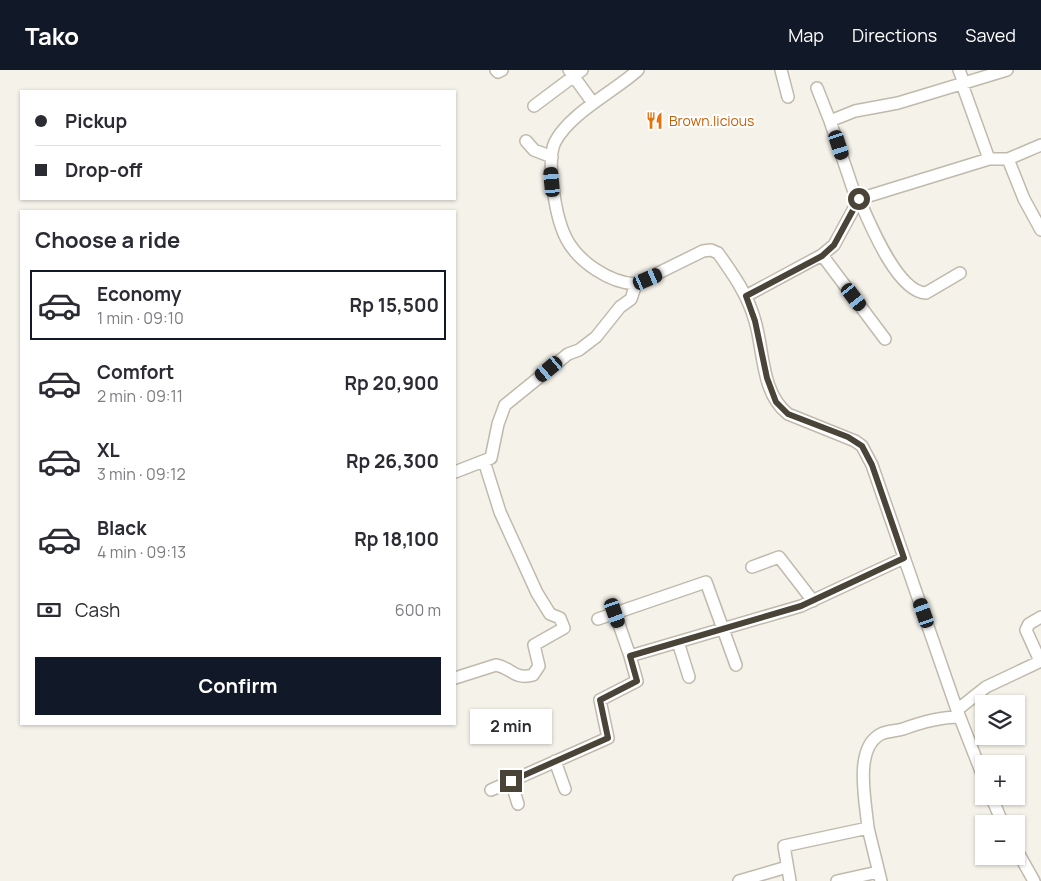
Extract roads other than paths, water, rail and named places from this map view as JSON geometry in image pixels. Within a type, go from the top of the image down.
[{"type":"street","points":[[496,70],[498,72],[502,70]]},
{"type":"street","points":[[638,70],[593,103],[567,127],[555,142],[552,158],[554,196],[560,223],[567,240],[596,269],[613,280],[636,284],[704,251],[711,250],[718,253],[746,296],[755,321],[767,378],[776,402],[788,414],[848,437],[862,446],[872,465],[958,713],[975,756]]},
{"type":"street","points":[[781,70],[788,97]]},
{"type":"street","points":[[959,70],[989,159]]},
{"type":"street","points":[[830,121],[855,112],[898,102],[1007,70]]},
{"type":"street","points":[[534,106],[575,72],[593,103]]},
{"type":"street","points":[[817,88],[854,192],[859,199],[883,253],[915,290],[926,293],[960,273]]},
{"type":"street","points":[[526,141],[534,150],[552,158]]},
{"type":"street","points":[[746,296],[822,256],[834,245],[859,199],[989,159],[1008,159],[1041,145]]},
{"type":"street","points":[[1008,159],[1024,199],[1041,230]]},
{"type":"street","points":[[822,256],[885,338]]},
{"type":"street","points":[[456,472],[484,461],[492,455],[498,424],[506,405],[568,354],[579,350],[596,337],[620,307],[631,299],[636,284]]},
{"type":"street","points":[[456,678],[496,665],[518,676],[533,675],[539,666],[534,645],[564,628],[560,618],[550,614],[537,593],[500,512],[484,461]]},
{"type":"street","points":[[752,567],[779,558],[813,601]]},
{"type":"street","points":[[630,656],[813,601],[904,558]]},
{"type":"street","points":[[598,619],[706,582],[736,665]]},
{"type":"street","points":[[491,790],[608,738],[600,700],[637,681],[615,613]]},
{"type":"street","points":[[837,881],[880,876],[868,828],[863,773],[867,747],[881,733],[893,732],[958,713],[986,687],[1040,661],[1026,630],[1029,624],[1041,617]]},
{"type":"street","points":[[678,642],[689,678]]},
{"type":"street","points":[[555,761],[565,789]]},
{"type":"street","points":[[511,781],[518,804]]},
{"type":"street","points":[[790,881],[784,846],[868,828]]},
{"type":"street","points":[[1025,864],[1034,881]]},
{"type":"street","points":[[739,881],[788,867]]},
{"type":"place","name":"Brown.licious","points":[[655,121]]}]
